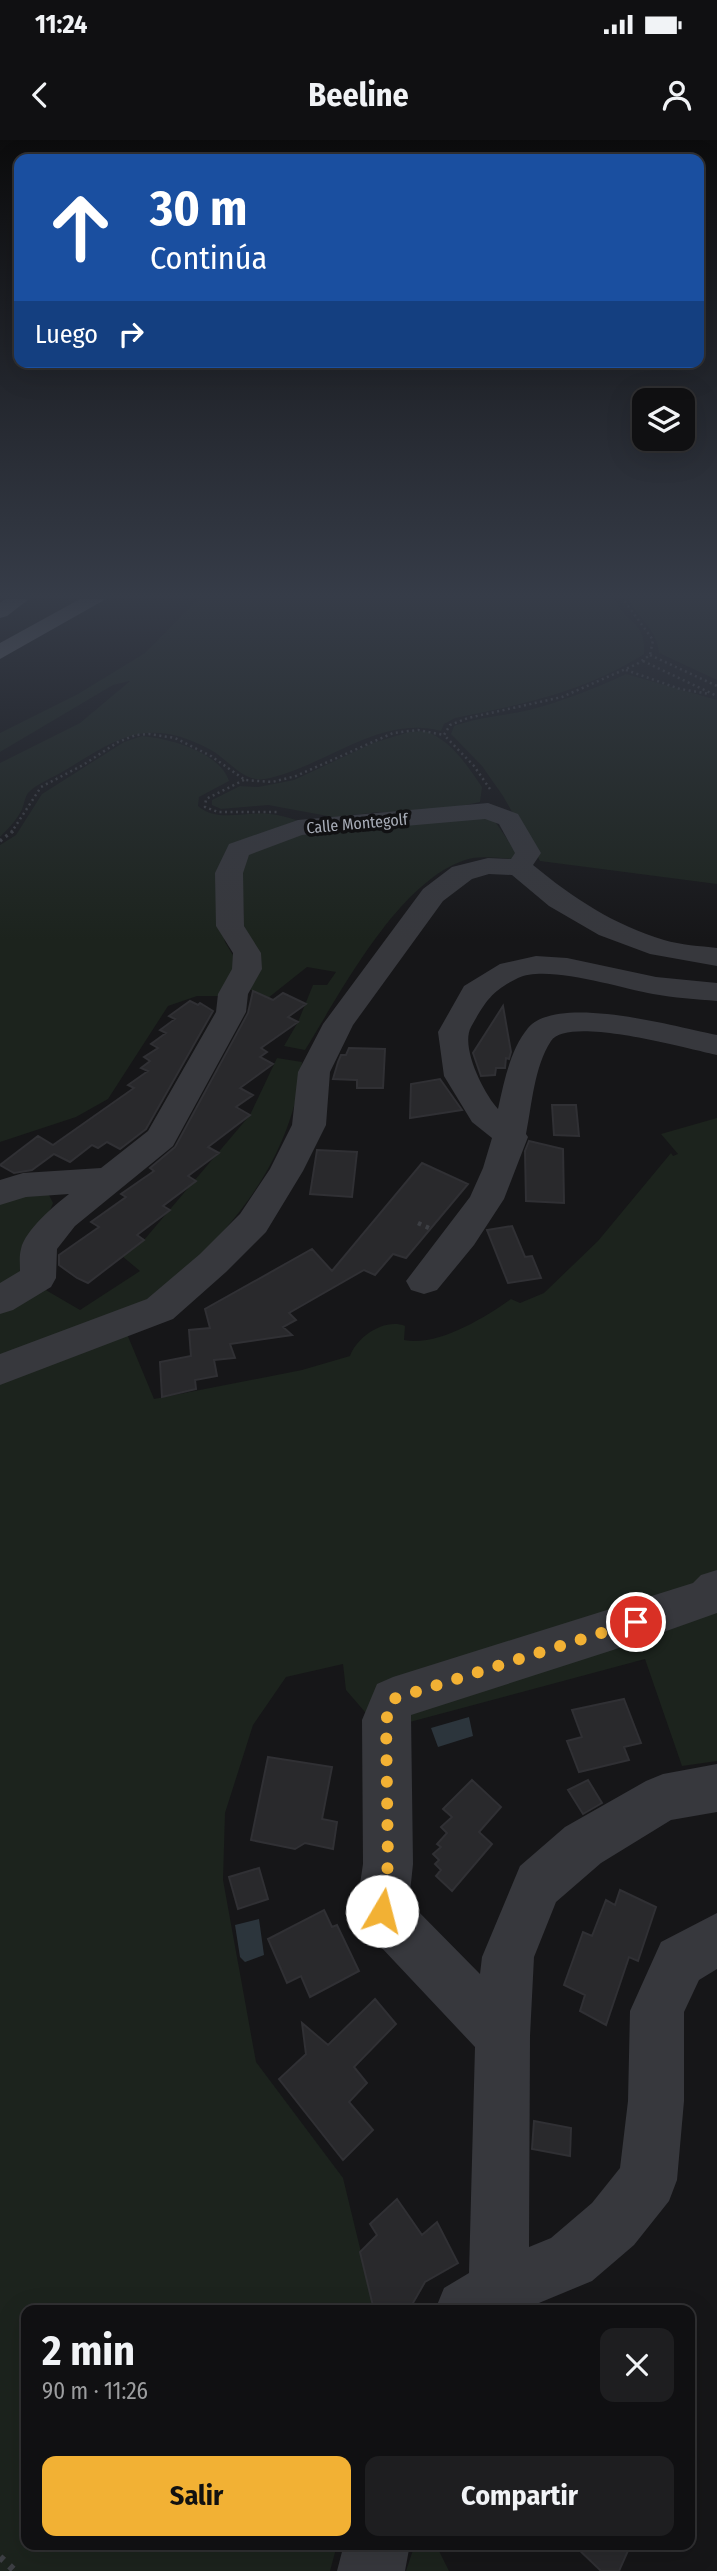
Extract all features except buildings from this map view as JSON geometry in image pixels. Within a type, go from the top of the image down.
[{"type":"street","name":"Calle Montegolf","points":[[0,1300],[38,1278],[39,1247],[63,1217],[161,1138],[231,1012],[233,994],[247,969],[247,953],[230,926],[229,873],[239,850],[298,828],[340,822],[488,811]]},
{"type":"street","points":[[488,811],[509,819],[528,853],[519,867]]},
{"type":"street","points":[[0,1370],[160,1309],[213,1263],[253,1223],[286,1171],[309,1125],[314,1072],[338,1024],[433,895],[461,873],[488,866],[519,867],[559,900],[609,929],[660,948],[717,957]]},
{"type":"street","points":[[511,1137],[484,1114],[460,1076],[453,1032],[475,992],[510,970],[536,965],[567,967],[656,986],[717,992]]},
{"type":"street","points":[[424,1281],[467,1226],[493,1187],[511,1137],[526,1065],[538,1035],[550,1026],[567,1021],[597,1023],[717,1045]]},
{"type":"street","points":[[0,1193],[23,1185],[112,1179]]},
{"type":"street","points":[[503,2036],[382,1911],[388,1864],[386,1720],[393,1699],[612,1630],[708,1597],[717,1589]]},
{"type":"street","points":[[717,1788],[663,1798],[583,1845],[538,1884],[508,1957],[482,2300],[571,2260],[613,2224],[648,2180],[656,2101],[657,2011],[680,1961],[717,1939]]},
{"type":"street","points":[[371,2571],[376,2550]]},
{"type":"path","points":[[444,734],[450,725],[493,712]]},
{"type":"path","points":[[0,842],[27,812],[36,791],[121,740],[141,734],[169,735],[206,752],[244,780],[264,783],[290,777],[371,740],[425,728],[444,734],[490,788],[488,811]]},
{"type":"path","points":[[244,780],[206,799],[205,807],[218,812],[267,810],[340,822]]},
{"type":"path","points":[[0,2557],[15,2571]]},
{"type":"shaded area","points":[[41,712],[67,712],[0,752],[0,733]]},
{"type":"shaded area","points":[[93,712],[482,712],[455,718],[444,724],[441,731],[418,728],[374,736],[287,773],[265,779],[243,774],[211,750],[189,740],[169,734],[134,735],[101,749],[31,790],[18,816],[0,837],[0,763],[80,723]]},
{"type":"shaded area","points":[[517,712],[717,712],[717,884],[540,861],[503,796],[482,766],[451,734],[454,726]]},
{"type":"shaded area","points":[[425,731],[443,740],[464,762],[482,787],[480,802],[428,813],[379,812],[333,817],[268,805],[221,809],[212,805],[212,800],[240,786],[258,787],[294,780],[373,743],[409,732]]},
{"type":"shaded area","points":[[142,736],[192,748],[224,771],[229,781],[199,797],[198,806],[206,811],[223,815],[270,814],[303,822],[255,835],[221,928],[225,942],[237,962],[225,996],[197,996],[168,1006],[108,1099],[76,1117],[0,1142],[0,845],[16,835],[42,794],[124,742]]},
{"type":"shaded area","points":[[492,817],[516,852],[513,859],[470,858],[440,872],[394,915],[373,942],[305,1050],[284,1046],[298,1022],[313,985],[327,985],[336,972],[307,967],[263,1002],[258,993],[246,988],[242,863],[254,848],[289,836]]},
{"type":"shaded area","points":[[277,1058],[302,1062],[290,1121],[278,1149],[248,1201],[209,1247],[166,1287],[141,1303],[81,1329],[0,1357],[0,1307],[44,1289],[80,1310],[140,1271],[122,1256],[144,1240],[250,1115]]},
{"type":"shaded area","points":[[717,1118],[717,1761],[682,1766],[645,1659],[406,1723],[365,1712],[346,1690],[343,1664],[286,1677],[253,1725],[225,1813],[223,1880],[256,2062],[343,2178],[374,2305],[21,2305],[21,2550],[336,2550],[330,2571],[0,2571],[0,1382],[127,1334],[154,1399],[302,1370],[350,1356],[365,1336],[389,1325],[405,1326],[404,1340],[417,1341],[445,1335],[474,1322],[511,1299],[520,1303],[544,1293],[598,1241],[671,1153],[673,1156],[678,1154],[661,1134]]},
{"type":"shaded area","points":[[30,1193],[49,1195],[53,1203],[21,1271],[0,1285],[0,1203]]},
{"type":"shaded area","points":[[469,1717],[473,1736],[438,1747],[431,1728]]},
{"type":"shaded area","points":[[259,1919],[264,1955],[245,1962],[240,1957],[235,1925]]},
{"type":"shaded area","points":[[413,2550],[438,2550],[449,2571],[406,2571]]},
{"type":"route","points":[[382,1911],[388,1864],[386,1720],[393,1699],[636,1622]]}]
